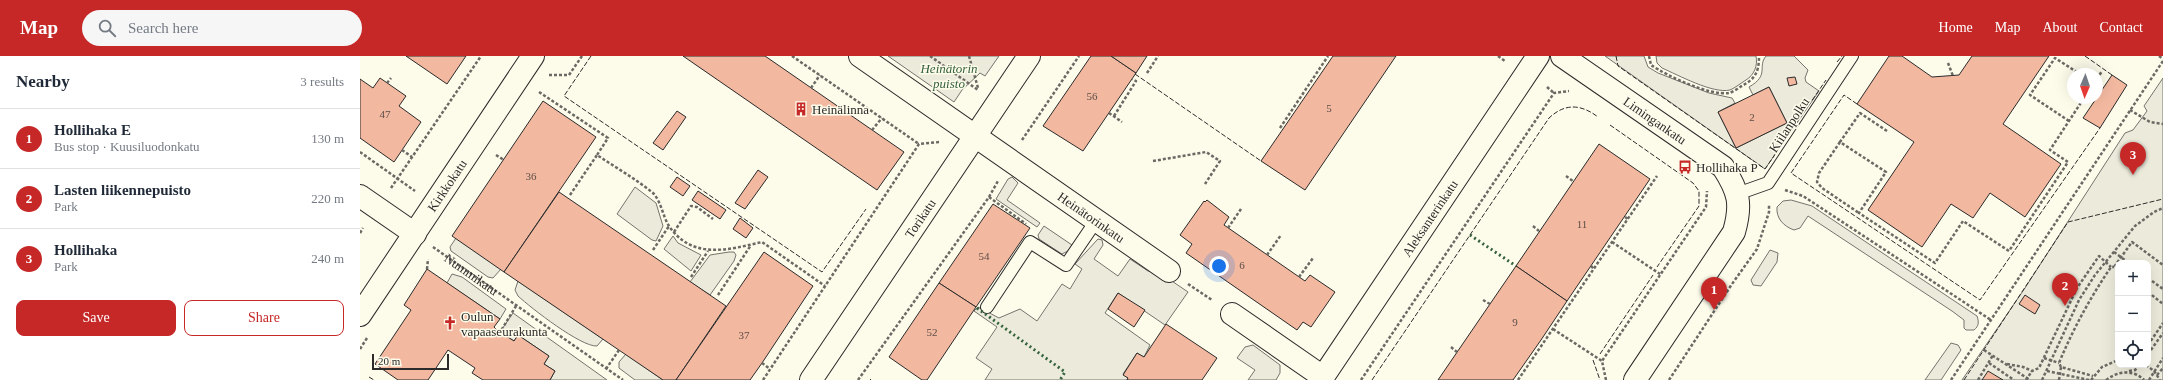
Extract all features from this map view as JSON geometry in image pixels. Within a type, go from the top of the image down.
[{"type":"street","name":"Kirkkokatu","points":[[360,315],[533,56]]},
{"type":"street","name":"Heinätorinkatu","points":[[860,56],[1096,221],[1169,270]]},
{"type":"street","name":"Torikatu","points":[[811,380],[1029,56]]},
{"type":"street","name":"Aleksanterinkatu","points":[[1322,378],[1538,56]]},
{"type":"street","name":"Limingankatu","points":[[1562,56],[1584,73],[1723,167],[1737,194]]},
{"type":"street","points":[[1635,380],[1734,232],[1739,213],[1737,194]]},
{"type":"street","points":[[368,201],[415,234]]},
{"type":"street","points":[[1232,314],[1322,378]]},
{"type":"lane","name":"Kiilanpolku","points":[[1768,183],[1852,56]]},
{"type":"lane","points":[[1737,194],[1768,183]]},
{"type":"lane","points":[[987,307],[1030,242],[1066,265],[1096,221]]},
{"type":"path","points":[[360,233],[368,201],[398,180],[480,56]]},
{"type":"path","points":[[792,56],[919,144],[943,141],[957,123]]},
{"type":"path","points":[[930,56],[978,90],[969,56]]},
{"type":"path","points":[[858,380],[989,197],[1009,160],[1079,56]]},
{"type":"path","points":[[1147,73],[1158,56]]},
{"type":"path","points":[[1280,128],[1328,56]]},
{"type":"path","points":[[1649,56],[1651,65],[1661,71],[1711,91],[1730,93],[1752,80],[1757,75],[1759,56]]},
{"type":"path","points":[[1951,380],[2163,60],[2159,56]]},
{"type":"path","points":[[2069,121],[2030,96],[2055,58],[2071,68]]},
{"type":"path","points":[[1948,63],[1953,76]]},
{"type":"path","points":[[1361,380],[1554,92],[1575,91],[1584,73]]},
{"type":"path","points":[[811,88],[820,76]]},
{"type":"path","points":[[387,83],[391,78]]},
{"type":"path","points":[[1114,116],[1136,81],[1132,79]]},
{"type":"path","points":[[536,90],[608,138],[570,195]]},
{"type":"path","points":[[1887,131],[1860,113],[1819,173],[1817,182],[1822,188],[1935,263],[1963,221],[2009,251],[2068,162],[2050,150],[2080,104]]},
{"type":"path","points":[[2130,110],[2150,122],[2163,124]]},
{"type":"path","points":[[1109,113],[1122,122]]},
{"type":"path","points":[[872,130],[882,118]]},
{"type":"path","points":[[1840,142],[1886,172],[1859,213]]},
{"type":"path","points":[[763,380],[919,144]]},
{"type":"path","points":[[402,150],[412,157]]},
{"type":"path","points":[[360,152],[434,205]]},
{"type":"path","points":[[492,152],[504,160]]},
{"type":"path","points":[[1153,161],[1206,152],[1220,161],[1205,184]]},
{"type":"path","points":[[597,155],[654,194],[669,226],[674,232],[695,248],[708,251],[762,242],[825,286]]},
{"type":"path","points":[[1566,176],[1573,181]]},
{"type":"path","points":[[1518,380],[1542,341],[1553,329],[1657,176]]},
{"type":"path","points":[[1669,380],[1732,284],[1758,249],[1769,212],[1768,183],[1803,196],[1991,320]]},
{"type":"path","points":[[1602,361],[1706,207],[1708,194],[1706,187]]},
{"type":"path","points":[[989,197],[1037,232],[1030,242]]},
{"type":"path","points":[[674,232],[692,206],[697,207],[713,219]]},
{"type":"path","points":[[2042,380],[2080,300],[2105,262],[2135,226],[2154,212],[2163,208]]},
{"type":"path","points":[[1228,228],[1241,209]]},
{"type":"path","points":[[653,250],[669,226]]},
{"type":"path","points":[[1532,226],[1539,231]]},
{"type":"path","name":"Nummikatu","points":[[415,234],[623,380]]},
{"type":"path","points":[[1267,255],[1281,236]]},
{"type":"path","points":[[1612,242],[1660,274]]},
{"type":"path","points":[[2059,363],[2072,332],[2091,296],[2132,242],[2163,265]]},
{"type":"path","points":[[718,296],[752,244]]},
{"type":"path","points":[[691,277],[708,251]]},
{"type":"path","points":[[2114,252],[2124,260]]},
{"type":"path","points":[[2007,364],[2032,370],[2039,368],[2077,288],[2099,256],[2115,268]]},
{"type":"path","points":[[1299,277],[1313,258]]},
{"type":"path","points":[[1591,266],[1594,269]]},
{"type":"path","points":[[1169,270],[1232,314]]},
{"type":"path","points":[[2151,280],[2163,289]]},
{"type":"path","points":[[2151,294],[2163,304]]},
{"type":"path","points":[[1483,300],[1490,304]]},
{"type":"path","points":[[499,334],[516,306]]},
{"type":"path","points":[[2151,341],[2163,323]]},
{"type":"path","points":[[1553,329],[1602,361],[1606,380]]},
{"type":"path","points":[[2151,350],[2163,333]]},
{"type":"path","points":[[1451,347],[1458,352]]},
{"type":"path","points":[[606,369],[619,350]]},
{"type":"path","points":[[1984,350],[2007,364],[2026,379],[2030,380]]},
{"type":"path","points":[[1978,380],[1994,356]]},
{"type":"path","points":[[2044,358],[2059,363],[2061,367],[2058,380]]},
{"type":"path","points":[[2149,380],[2163,358]]},
{"type":"path","points":[[2047,371],[2090,380],[2102,367],[2115,361]]},
{"type":"path","points":[[762,363],[770,369]]},
{"type":"path","points":[[1989,363],[2014,380]]},
{"type":"path","points":[[2061,367],[2093,376]]},
{"type":"path","points":[[2106,380],[2119,373],[2135,370],[2137,368]]},
{"type":"path","points":[[2150,368],[2160,380]]},
{"type":"path","points":[[2157,375],[2163,368]]},
{"type":"path","points":[[2026,379],[2032,370]]},
{"type":"path","points":[[2126,372],[2134,373],[2144,380]]},
{"type":"green space","name":"Heinätorin puisto","points":[[888,56],[999,56],[985,76],[980,73],[962,90],[954,102]]},
{"type":"green space","points":[[1605,56],[1644,56],[1648,67],[1658,73],[1709,93],[1732,98],[1735,103],[1718,112],[1736,148],[1787,123],[1769,87],[1753,95],[1749,87],[1759,79],[1762,71],[1762,64],[1766,56],[1794,56],[1808,70],[1805,78],[1806,82],[1819,91],[1765,169]]},
{"type":"green space","points":[[1656,56],[1756,56],[1756,63],[1755,70],[1749,78],[1730,90],[1723,90],[1705,87],[1662,68],[1657,63]]},
{"type":"green space","points":[[2163,78],[2163,380],[1962,380],[2025,288],[2125,133],[2133,130],[2147,111],[2144,106]]},
{"type":"green space","points":[[1012,177],[1018,183],[1007,200],[1040,223],[1037,227],[996,199],[1008,179]]},
{"type":"green space","points":[[635,187],[656,203],[663,226],[656,241],[652,240],[617,214]]},
{"type":"green space","points":[[1791,200],[1812,206],[1977,316],[1977,327],[1974,330],[1966,330],[1964,328],[1964,320],[1952,311],[1808,216],[1800,228],[1794,230],[1787,226],[1779,218],[1777,207],[1783,201]]},
{"type":"green space","points":[[1044,226],[1072,245],[1068,251],[1062,254],[1039,239],[1038,235]]},
{"type":"green space","points":[[673,236],[678,243],[701,255],[691,271],[664,249]]},
{"type":"green space","points":[[456,238],[501,269],[493,278],[488,277],[451,251],[450,247]]},
{"type":"green space","points":[[1098,239],[1102,240],[1103,245],[1094,259],[1118,276],[1130,259],[1148,271],[1160,273],[1188,292],[1165,325],[1118,293],[1105,313],[1150,345],[1144,357],[1137,353],[1123,374],[1128,378],[1127,380],[985,380],[992,369],[976,358],[997,327],[974,311],[978,307],[999,318],[1020,309],[1037,321],[1062,284],[1070,289],[1082,269],[1075,264]]},
{"type":"green space","points":[[1770,250],[1778,253],[1777,262],[1761,286],[1753,285],[1751,280]]},
{"type":"green space","points":[[734,252],[736,255],[734,261],[710,295],[690,282],[710,255]]},
{"type":"green space","points":[[452,274],[462,277],[506,309],[500,319],[447,283]]},
{"type":"green space","points":[[518,281],[603,339],[597,346],[590,345],[556,326],[518,296],[515,290]]},
{"type":"green space","points":[[513,313],[607,380],[550,380],[555,371],[544,364],[549,356],[518,335],[514,341],[500,332]]},
{"type":"green space","points":[[1951,343],[1958,345],[1961,350],[1941,380],[1925,380]]},
{"type":"green space","points":[[1253,345],[1280,365],[1280,373],[1276,380],[1248,380],[1255,370],[1237,358],[1245,347]]},
{"type":"green space","points":[[626,354],[663,380],[635,380],[619,368],[619,362]]},
{"type":"building","points":[[406,56],[466,56],[447,84]]},
{"type":"building","name":"Heinälinna","points":[[683,56],[765,56],[904,152],[877,190]]},
{"type":"building","points":[[1091,56],[1111,56],[1136,73],[1083,151],[1043,126]]},
{"type":"building","points":[[1111,56],[1147,56],[1136,73]]},
{"type":"building","points":[[1333,56],[1396,56],[1305,190],[1261,161]]},
{"type":"building","points":[[1889,56],[1902,56],[1932,77],[1959,75],[1972,56],[2049,56],[2003,124],[2061,164],[2025,217],[1990,193],[1973,218],[1951,204],[1922,247],[1868,210],[1914,142],[1857,104]]},
{"type":"building","points":[[2112,75],[2127,85],[2100,128],[2083,118],[2092,104],[2103,104],[2103,88]]},
{"type":"building","points":[[1795,77],[1797,84],[1789,86],[1787,78]]},
{"type":"building","points":[[380,78],[406,96],[399,106],[421,122],[394,162],[360,138],[360,79],[373,88]]},
{"type":"building","points":[[1769,87],[1787,123],[1736,148],[1718,112]]},
{"type":"building","points":[[543,101],[596,137],[504,272],[452,236]]},
{"type":"building","points":[[677,111],[686,117],[663,150],[653,143]]},
{"type":"building","points":[[1599,144],[1650,179],[1567,301],[1516,266]]},
{"type":"building","points":[[758,170],[768,177],[745,209],[735,203]]},
{"type":"building","points":[[677,177],[690,186],[683,196],[670,187]]},
{"type":"building","points":[[698,191],[726,210],[720,219],[692,200]]},
{"type":"building","points":[[559,192],[726,306],[676,380],[663,380],[504,272]]},
{"type":"building","points":[[1207,200],[1229,217],[1224,225],[1305,281],[1310,275],[1335,292],[1311,327],[1303,322],[1297,330],[1186,253],[1192,244],[1180,235],[1204,201],[1205,202]]},
{"type":"building","points":[[993,204],[1030,228],[976,307],[939,283]]},
{"type":"building","points":[[740,218],[753,228],[746,238],[733,229]]},
{"type":"building","points":[[764,252],[813,286],[762,363],[750,380],[676,380]]},
{"type":"building","points":[[1516,266],[1567,301],[1541,340],[1513,380],[1438,380]]},
{"type":"building","name":"Oulun vapaaseurakunta","points":[[427,269],[500,319],[494,327],[498,331],[495,335],[497,336],[500,332],[514,341],[518,335],[549,356],[544,364],[555,371],[550,380],[483,380],[472,373],[475,368],[448,350],[428,380],[398,380],[375,364],[411,310],[404,305]]},
{"type":"building","points":[[939,283],[976,307],[927,380],[922,380],[889,357]]},
{"type":"building","points":[[1118,293],[1145,310],[1134,327],[1108,309]]},
{"type":"building","points":[[2025,295],[2040,305],[2035,314],[2019,304]]},
{"type":"building","points":[[1166,324],[1217,358],[1202,380],[1127,380],[1128,378],[1123,375],[1137,353],[1144,357]]},
{"type":"building","points":[[1988,371],[2003,380],[1982,380]]},
{"type":"hedge","points":[[1470,235],[1516,266]]},
{"type":"hedge","points":[[977,308],[1065,372],[1060,380]]},
{"type":"fence","points":[[591,56],[564,96],[822,272],[866,209]]},
{"type":"fence","points":[[1616,56],[1618,66],[1765,169],[1826,80]]},
{"type":"fence","points":[[1837,62],[1842,56]]},
{"type":"fence","points":[[2085,56],[2112,75]]},
{"type":"fence","points":[[1135,74],[1261,161]]},
{"type":"fence","points":[[1857,104],[1844,95],[1791,173],[1980,300],[2100,128]]},
{"type":"fence","points":[[1372,380],[1549,118],[1561,110],[1573,107],[1585,110],[1598,117]]},
{"type":"fence","points":[[1610,125],[1693,183],[1699,191],[1699,206],[1657,267]]},
{"type":"fence","points":[[1964,380],[2068,222],[2163,199]]},
{"type":"fence","points":[[1600,354],[1653,275]]},
{"type":"fence","points":[[1593,360],[1600,380]]},
{"type":"fence","points":[[369,377],[374,380]]},
{"type":"place","name":"Heinälinna","points":[[801,109]]},
{"type":"place","name":"Hollihaka P","points":[[1685,167]]},
{"type":"place","name":"Hollihaka","points":[[2133,175]]},
{"type":"place","name":"Lasten liikennepuisto","points":[[2065,306]]},
{"type":"place","name":"Hollihaka E","points":[[1714,310]]},
{"type":"place","name":"Oulun vapaaseurakunta","points":[[450,323]]}]
